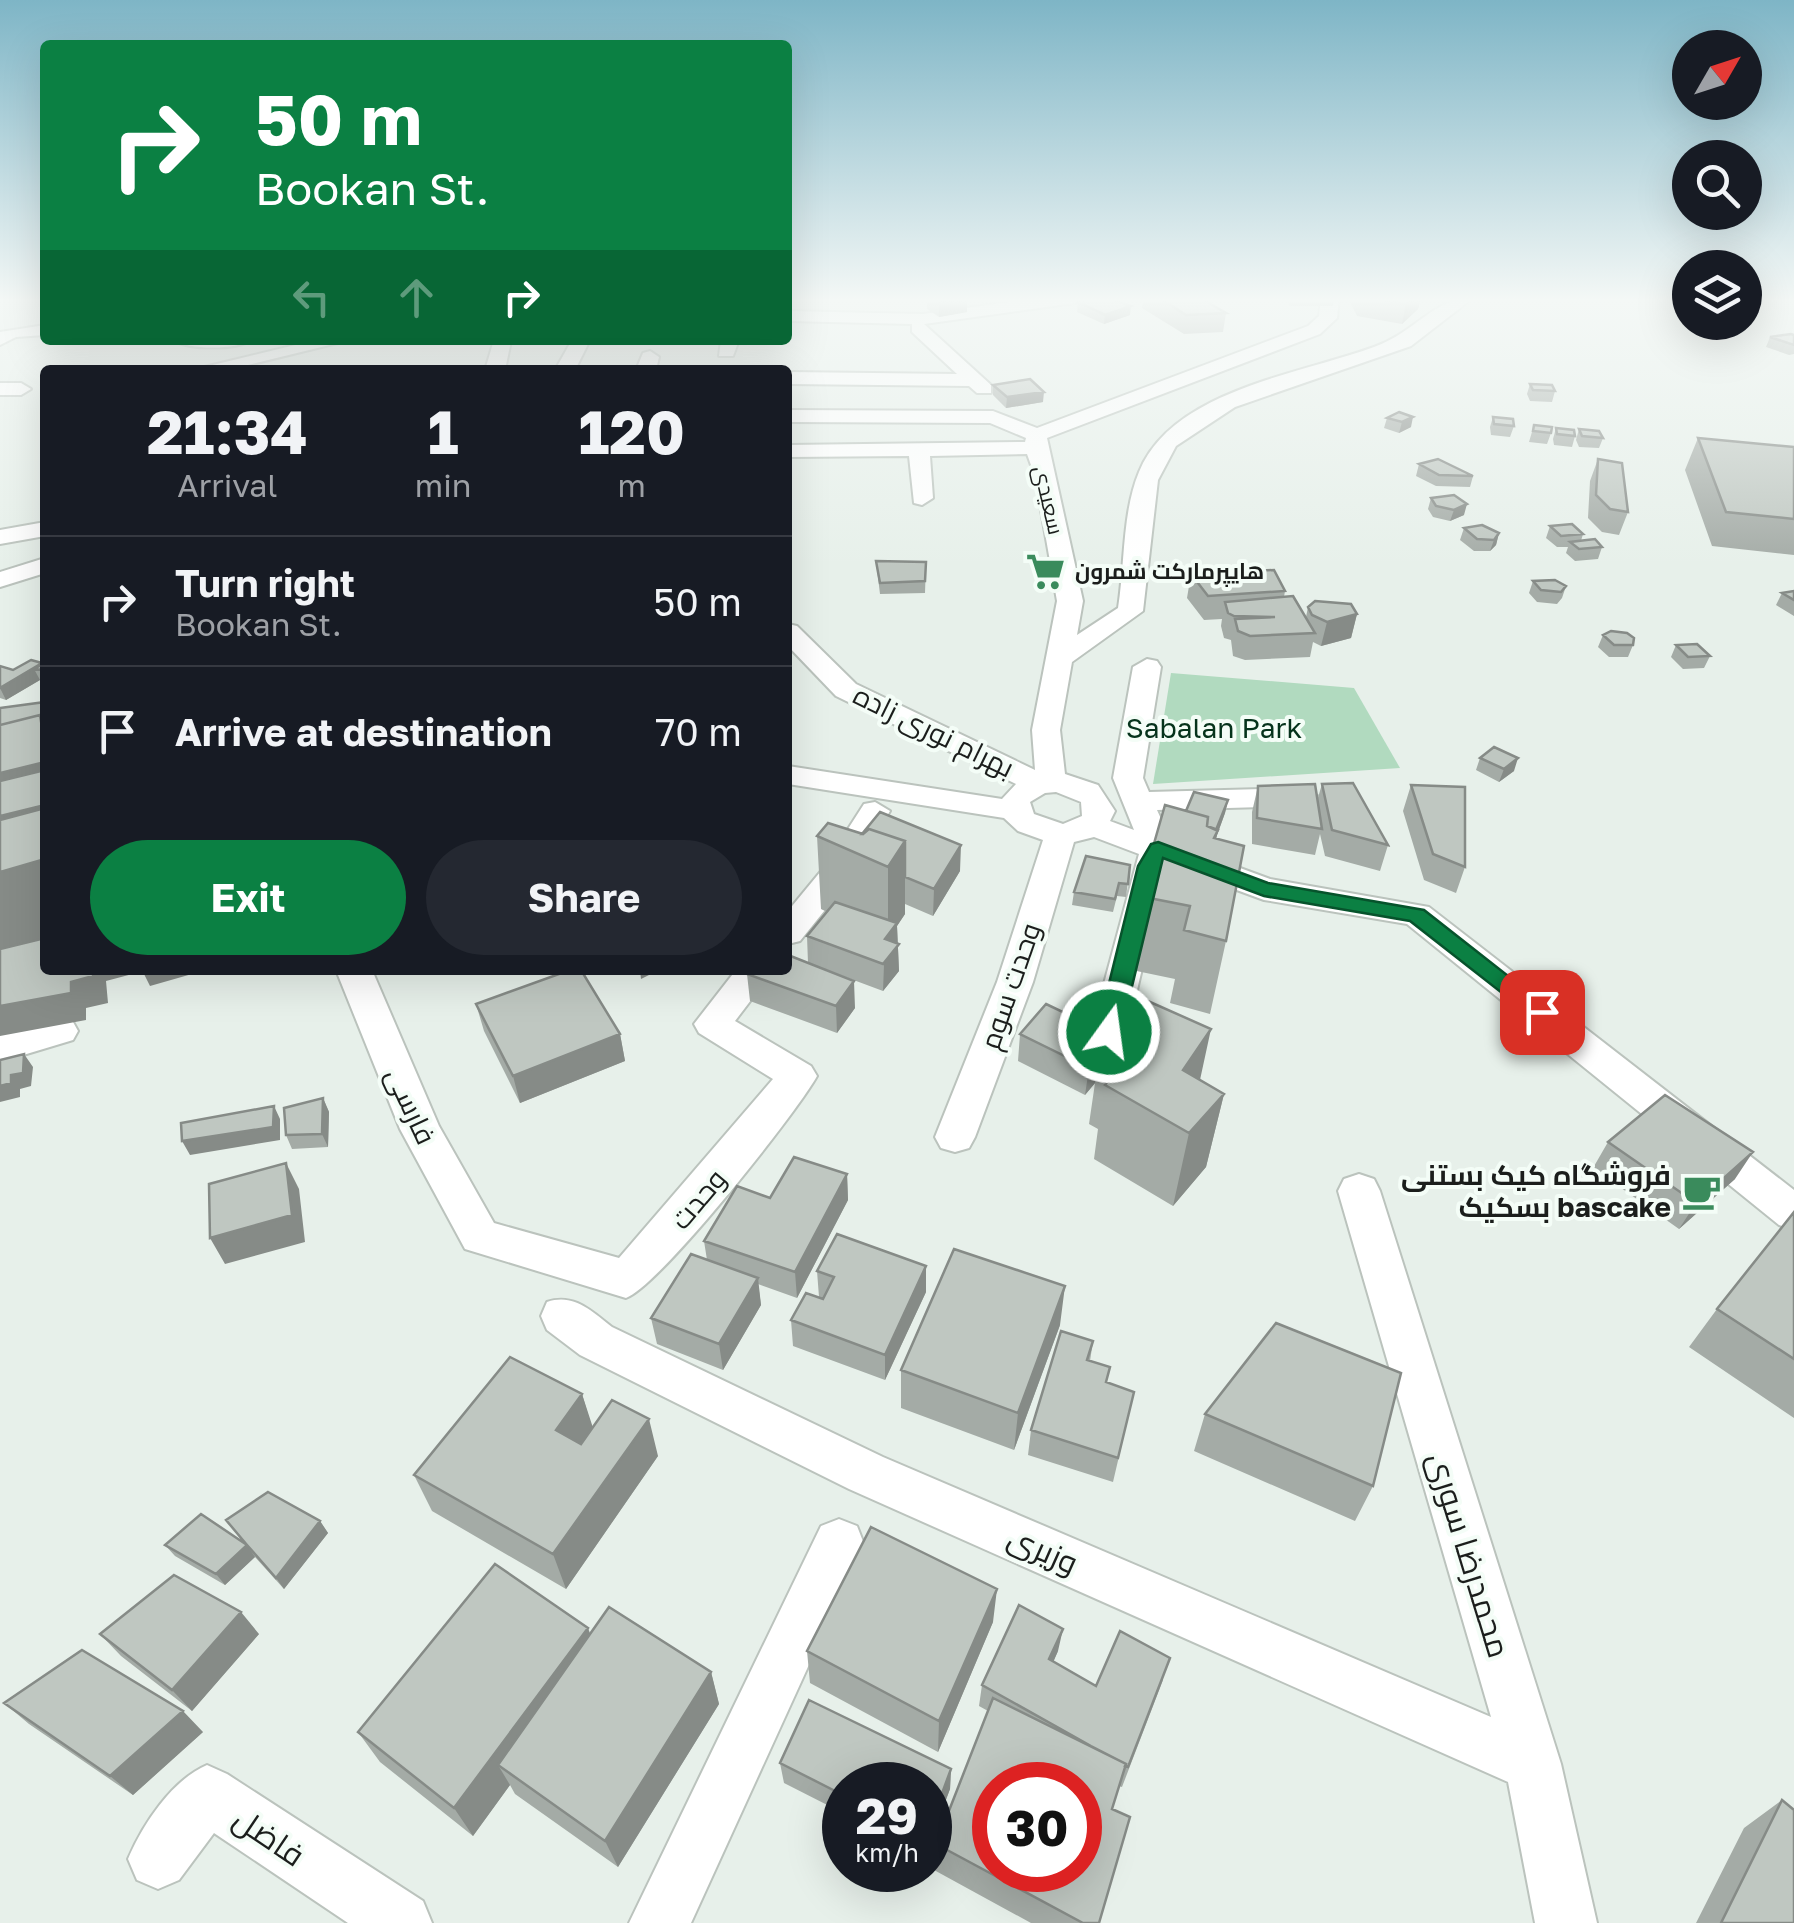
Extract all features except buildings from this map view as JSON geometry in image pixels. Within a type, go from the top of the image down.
[{"type":"street","points":[[983,388],[991,413]]},
{"type":"street","name":"سعیدی","points":[[1046,783],[1046,730],[1070,601],[1036,442],[1171,388]]},
{"type":"street","points":[[1058,659],[1130,611],[1150,471],[1177,430],[1276,388]]},
{"type":"street","points":[[792,416],[991,413],[1036,442]]},
{"type":"street","points":[[792,450],[889,459],[919,448],[1036,442]]},
{"type":"street","points":[[919,448],[922,498]]},
{"type":"street","points":[[0,536],[40,530]]},
{"type":"street","points":[[0,580],[40,567]]},
{"type":"street","name":"بهرام نوری زاده","points":[[792,636],[846,690],[1046,783],[1074,786],[1094,796],[1100,812],[1076,830]]},
{"type":"street","points":[[1147,667],[1128,778],[1158,848],[1149,866],[1109,1032],[1174,1052]]},
{"type":"street","points":[[792,776],[1015,810],[1027,824],[1158,848],[1264,889],[1416,915],[1794,1212]]},
{"type":"street","points":[[1015,810],[1020,794],[1046,783]]},
{"type":"street","points":[[1138,800],[1340,797]]},
{"type":"street","points":[[792,928],[833,878],[875,811]]},
{"type":"street","name":"وحدت سوم","points":[[955,1137],[1076,830]]},
{"type":"street","name":"فارسی","points":[[356,975],[420,1129],[480,1238]]},
{"type":"street","name":"وحدت","points":[[480,1238],[626,1279],[685,1215],[798,1076],[712,1024],[752,975]]},
{"type":"street","points":[[0,1048],[60,1032]]},
{"type":"street","name":"محمدرضا سوری","points":[[1359,1192],[1533,1764],[1566,1923]]},
{"type":"street","name":"وزیری","points":[[564,1316],[596,1340],[866,1473],[1533,1764]]},
{"type":"street","points":[[660,1923],[839,1544]]},
{"type":"street","name":"فاضل","points":[[158,1859],[206,1794],[401,1923]]},
{"type":"green space","name":"Sabalan Park","points":[[1171,673],[1354,688],[1400,768],[1153,784]]},
{"type":"place","name":"هایپرمارکت شمرون","points":[[1045,571]]},
{"type":"place","name":"فروشگاه کیک بستنی بسکیک bascake","points":[[1701,1191]]},
{"type":"route","points":[[1109,1032],[1149,866],[1158,848],[1264,889],[1416,915],[1542,1012]]}]
